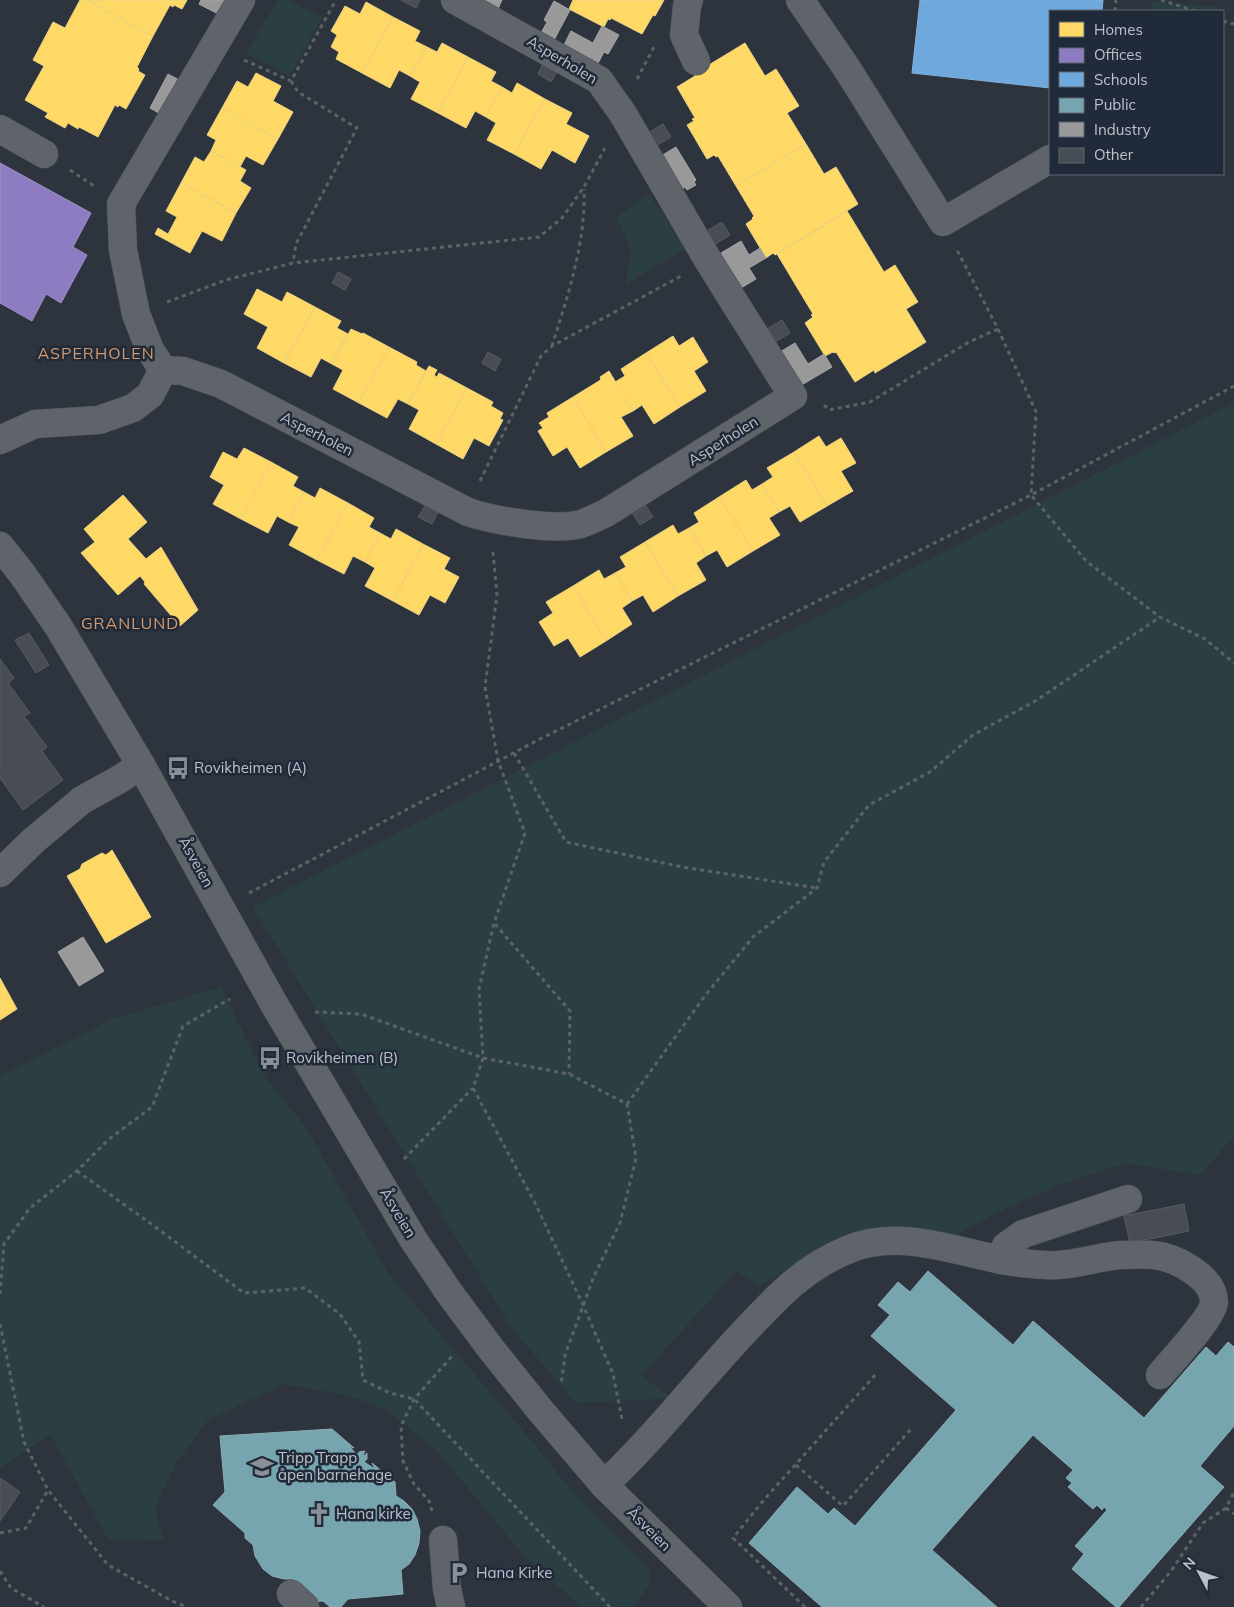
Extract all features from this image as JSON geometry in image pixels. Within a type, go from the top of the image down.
[{"type":"street","points":[[0,440],[35,424],[99,420],[133,408],[150,396],[163,370],[150,350],[136,314],[123,250],[121,204],[241,0]]},
{"type":"street","name":"Asperholen","points":[[163,370],[183,371],[221,384],[479,516],[562,527],[581,524],[606,514],[793,396],[708,260],[623,114],[599,80],[455,0]]},
{"type":"street","points":[[689,0],[684,35],[696,61]]},
{"type":"street","points":[[800,0],[846,67],[943,222],[1049,160]]},
{"type":"street","points":[[0,129],[44,154]]},
{"type":"street","name":"Åsveien","points":[[0,546],[23,575],[58,626],[141,765],[274,1004],[413,1239],[491,1349],[540,1410],[613,1476],[727,1606]]},
{"type":"street","points":[[0,873],[33,841],[82,800],[141,765]]},
{"type":"street","points":[[1000,1260],[1006,1246],[1023,1234],[1128,1199]]},
{"type":"street","points":[[613,1476],[668,1418],[723,1354],[785,1289],[816,1265],[848,1249],[880,1241],[912,1241],[1000,1260],[1050,1266],[1119,1255],[1154,1255],[1189,1267],[1209,1285],[1214,1303],[1207,1318],[1160,1375]]},
{"type":"street","points":[[443,1540],[450,1607]]},
{"type":"path","points":[[291,81],[336,0]]},
{"type":"path","points":[[1161,0],[1192,10]]},
{"type":"path","points":[[136,314],[226,280],[293,263],[539,237],[562,218],[584,187],[623,114],[632,88],[658,40]]},
{"type":"path","points":[[214,46],[291,81],[298,92],[357,128],[296,244],[293,263]]},
{"type":"path","points":[[44,154],[121,204]]},
{"type":"path","points":[[552,346],[574,276],[585,210],[584,187]]},
{"type":"path","points":[[943,222],[998,329],[1036,412],[1031,495],[1086,561],[1160,618],[1205,639],[1234,663]]},
{"type":"path","points":[[400,1163],[473,1088],[483,1058],[479,988],[494,923],[525,833],[498,761],[485,687],[497,595],[474,494],[541,356],[552,346],[661,288],[708,260]]},
{"type":"path","points":[[793,396],[820,402],[829,410],[870,402],[969,342],[998,329]]},
{"type":"path","points":[[248,894],[498,761],[1031,495],[1234,386]]},
{"type":"path","points":[[561,1390],[565,1355],[594,1276],[620,1224],[636,1158],[627,1104],[704,997],[753,937],[817,888],[824,862],[869,805],[930,772],[973,735],[1038,700],[1160,618]]},
{"type":"path","points":[[514,753],[566,842],[682,867],[817,888]]},
{"type":"path","points":[[494,923],[570,1012],[569,1074]]},
{"type":"path","points":[[0,1294],[4,1244],[30,1208],[77,1172],[110,1139],[152,1107],[183,1026],[230,999]]},
{"type":"path","points":[[308,1012],[361,1014],[483,1058],[569,1074],[627,1104]]},
{"type":"path","points":[[473,1088],[535,1203],[584,1305],[613,1374],[627,1442],[613,1476]]},
{"type":"path","points":[[77,1172],[150,1223],[244,1293],[305,1288],[340,1314],[359,1342],[363,1380],[390,1393],[414,1399],[610,1607]]},
{"type":"path","points":[[0,1324],[24,1442],[48,1490],[108,1565],[186,1607]]},
{"type":"path","points":[[443,1540],[429,1501],[414,1484],[403,1460],[401,1426],[414,1399],[456,1351]]},
{"type":"path","points":[[805,1607],[733,1538],[796,1464],[878,1373]]},
{"type":"path","points":[[796,1464],[843,1506],[911,1429]]},
{"type":"path","points":[[0,1533],[26,1528],[48,1490]]},
{"type":"path","points":[[1141,1607],[1171,1571],[1203,1523],[1226,1508],[1234,1492]]},
{"type":"path","points":[[1226,1508],[1234,1514]]},
{"type":"path","points":[[0,1571],[11,1588],[44,1607]]},
{"type":"green space","points":[[278,0],[287,0],[322,17],[290,76],[246,53]]},
{"type":"green space","points":[[1152,1],[1216,7],[1216,10],[1151,10]]},
{"type":"green space","points":[[649,194],[685,249],[626,284],[631,249],[616,217]]},
{"type":"green space","points":[[1234,403],[1234,1136],[1200,1175],[1126,1163],[1059,1185],[994,1214],[953,1237],[841,1238],[760,1285],[736,1271],[641,1376],[672,1398],[576,1403],[511,1327],[253,907]]},
{"type":"green space","points":[[221,987],[265,1077],[306,1127],[388,1273],[535,1445],[563,1481],[651,1572],[648,1586],[634,1607],[581,1607],[525,1557],[437,1451],[388,1411],[351,1396],[284,1384],[208,1420],[176,1463],[156,1505],[158,1526],[165,1540],[108,1539],[50,1434],[0,1469],[0,1076],[113,1019]]},
{"type":"building: Homes","points":[[80,0],[87,0],[153,36],[137,67],[138,71],[145,75],[126,109],[115,105],[98,137],[68,123],[65,128],[45,117],[48,113],[25,100],[44,66],[33,60],[53,22],[65,28]]},
{"type":"building: Homes","points":[[87,0],[187,0],[182,9],[170,5],[153,36]]},
{"type":"building: Homes","points":[[573,0],[664,0],[642,34],[611,18],[610,20],[608,19],[604,27],[569,9]]},
{"type":"building: Homes","points":[[366,2],[393,17],[362,73],[336,59],[339,52],[331,47],[337,35],[331,31],[345,6],[360,14]]},
{"type":"building: Homes","points":[[393,17],[420,31],[415,41],[427,47],[410,76],[399,70],[390,88],[362,73]]},
{"type":"building: Homes","points":[[442,43],[468,57],[438,113],[411,99],[420,82],[410,76],[427,47],[437,52]]},
{"type":"building: Homes","points":[[745,43],[765,76],[776,69],[799,106],[787,113],[806,144],[736,186],[718,156],[714,155],[707,159],[687,125],[694,121],[692,119],[695,118],[677,87],[695,76],[694,74]]},
{"type":"building: Homes","points":[[468,57],[496,72],[491,81],[502,87],[486,117],[475,111],[466,128],[438,113]]},
{"type":"building: Homes","points":[[256,73],[281,86],[273,101],[293,112],[278,139],[222,108],[237,81],[248,87]]},
{"type":"building: Homes","points":[[517,83],[545,99],[514,154],[487,140],[496,123],[486,117],[502,87],[512,93]]},
{"type":"building: Homes","points":[[545,99],[572,113],[566,124],[589,136],[575,163],[552,150],[541,169],[514,154]]},
{"type":"building: Homes","points":[[222,108],[278,139],[263,165],[246,156],[240,167],[211,151],[216,140],[207,135]]},
{"type":"building: Homes","points":[[806,144],[824,174],[836,167],[858,204],[775,255],[773,253],[766,258],[746,224],[754,216],[736,186]]},
{"type":"building: Homes","points":[[211,151],[246,170],[240,181],[251,188],[236,213],[181,183],[195,157],[204,162]]},
{"type":"building: Homes","points":[[181,183],[236,213],[222,241],[202,231],[190,253],[155,234],[158,228],[168,234],[177,217],[166,211]]},
{"type":"building: Homes","points":[[847,211],[884,272],[895,265],[918,302],[906,309],[926,342],[875,373],[874,370],[855,382],[836,352],[825,356],[805,323],[813,317],[811,315],[813,314],[777,254]]},
{"type":"building: Homes","points":[[257,289],[282,302],[287,292],[315,307],[284,363],[257,348],[268,327],[244,314]]},
{"type":"building: Homes","points":[[315,307],[341,321],[337,328],[348,334],[332,364],[321,358],[311,377],[284,363]]},
{"type":"building: Homes","points":[[351,329],[363,333],[389,347],[359,403],[333,389],[343,370],[332,364]]},
{"type":"building: Homes","points":[[673,336],[679,346],[693,337],[708,362],[694,371],[706,391],[680,407],[646,353]]},
{"type":"building: Homes","points":[[389,347],[417,362],[416,365],[426,371],[408,404],[398,399],[387,418],[359,403]]},
{"type":"building: Homes","points":[[646,353],[680,407],[654,424],[642,405],[633,411],[615,382],[625,376],[621,369]]},
{"type":"building: Homes","points":[[429,366],[437,370],[434,375],[437,377],[439,373],[467,388],[436,444],[409,429],[419,410],[408,404]]},
{"type":"building: Homes","points":[[609,371],[633,411],[621,417],[633,436],[606,452],[573,397],[599,381],[600,377]]},
{"type":"building: Homes","points":[[467,388],[493,402],[491,406],[503,413],[500,419],[503,420],[489,446],[474,438],[463,459],[436,444]]},
{"type":"building: Homes","points":[[573,397],[606,452],[580,468],[567,447],[553,456],[538,431],[543,428],[539,423],[549,417],[547,413]]},
{"type":"building: Homes","points":[[819,436],[826,447],[841,438],[856,463],[841,471],[853,491],[827,506],[794,452]]},
{"type":"building: Homes","points":[[244,448],[271,462],[241,519],[213,504],[224,485],[210,477],[223,452],[237,459]]},
{"type":"building: Homes","points":[[794,452],[827,506],[800,522],[790,506],[779,512],[762,484],[773,477],[767,468]]},
{"type":"building: Homes","points":[[271,462],[298,477],[293,486],[304,492],[288,522],[277,516],[268,533],[241,519]]},
{"type":"building: Homes","points":[[746,480],[752,490],[762,484],[779,512],[769,518],[780,535],[753,551],[719,497]]},
{"type":"building: Homes","points":[[320,488],[348,503],[317,560],[289,545],[299,527],[288,522],[304,492],[315,498]]},
{"type":"building: Homes","points":[[123,495],[147,522],[128,539],[146,559],[161,547],[198,610],[180,626],[144,584],[145,582],[140,576],[118,595],[81,553],[95,542],[84,529]]},
{"type":"building: Homes","points":[[719,497],[753,551],[727,567],[717,550],[706,556],[689,528],[699,522],[694,513]]},
{"type":"building: Homes","points":[[348,503],[374,518],[369,527],[380,533],[365,562],[353,556],[344,574],[317,560]]},
{"type":"building: Homes","points":[[673,525],[678,534],[689,528],[706,556],[696,563],[706,580],[678,596],[645,542]]},
{"type":"building: Homes","points":[[396,529],[423,544],[393,601],[365,586],[375,568],[365,562],[380,533],[391,539]]},
{"type":"building: Homes","points":[[645,542],[678,596],[653,612],[643,595],[632,601],[615,573],[626,567],[620,557]]},
{"type":"building: Homes","points":[[423,544],[450,558],[444,569],[459,577],[445,603],[430,595],[419,615],[393,601]]},
{"type":"building: Homes","points":[[599,570],[604,579],[615,573],[632,601],[622,608],[632,624],[606,641],[573,586]]},
{"type":"building: Homes","points":[[573,586],[606,641],[580,657],[568,638],[554,646],[539,622],[553,613],[546,602]]},
{"type":"building: Homes","points":[[112,850],[151,917],[106,943],[67,876],[80,869],[82,864],[102,853],[106,855]]},
{"type":"building: Homes","points":[[0,978],[17,1009],[0,1020]]},
{"type":"building: Offices","points":[[0,163],[91,213],[73,247],[87,255],[61,303],[46,294],[32,321],[0,303]]},
{"type":"building: Schools","points":[[920,0],[1103,0],[1102,10],[1049,10],[1049,88],[912,73]]},
{"type":"building: Public","points":[[928,1271],[1013,1345],[1033,1321],[1144,1418],[1206,1347],[1216,1356],[1228,1342],[1234,1347],[1234,1426],[1200,1466],[1224,1487],[1119,1607],[1116,1607],[1072,1569],[1084,1554],[1075,1546],[1107,1510],[1104,1507],[1102,1510],[1097,1505],[1093,1509],[1068,1487],[1072,1483],[1066,1478],[1073,1470],[1033,1435],[932,1550],[997,1607],[822,1607],[749,1543],[797,1487],[828,1514],[834,1508],[855,1526],[956,1410],[871,1336],[890,1315],[878,1305],[898,1282],[910,1292]]},
{"type":"building: Public","name":"Hana kirke","points":[[332,1429],[354,1448],[349,1446],[357,1455],[359,1452],[365,1451],[364,1456],[367,1453],[367,1459],[364,1462],[375,1469],[372,1463],[395,1482],[396,1496],[412,1509],[417,1519],[420,1531],[419,1543],[415,1555],[409,1564],[401,1570],[403,1594],[348,1599],[341,1607],[330,1607],[323,1601],[311,1602],[293,1579],[272,1576],[263,1569],[255,1556],[253,1545],[245,1538],[245,1533],[213,1505],[225,1492],[220,1436]]},
{"type":"building: Industry","points":[[201,0],[229,0],[220,15],[199,4]]},
{"type":"building: Industry","points":[[477,0],[502,0],[497,11]]},
{"type":"building: Industry","points":[[554,1],[570,10],[553,42],[540,35],[547,22],[544,20]]},
{"type":"building: Industry","points":[[602,26],[619,35],[608,54],[604,52],[597,65],[563,47],[571,31],[593,43]]},
{"type":"building: Industry","points":[[168,74],[183,82],[164,116],[150,108]]},
{"type":"building: Industry","points":[[676,147],[696,180],[694,182],[696,185],[687,190],[685,187],[682,189],[661,156]]},
{"type":"building: Industry","points":[[741,241],[749,255],[760,248],[766,258],[749,268],[756,279],[741,288],[721,253]]},
{"type":"building: Industry","points":[[795,343],[808,364],[824,354],[832,367],[800,386],[780,352]]},
{"type":"building: Industry","points":[[83,937],[104,971],[79,986],[58,952]]},
{"type":"building: Other","points":[[401,0],[420,0],[416,8]]},
{"type":"building: Other","points":[[544,62],[558,70],[551,82],[538,74]]},
{"type":"building: Other","points":[[663,124],[671,137],[656,146],[648,133]]},
{"type":"building: Other","points":[[722,222],[730,235],[715,244],[707,231]]},
{"type":"building: Other","points":[[338,272],[351,279],[345,290],[332,283]]},
{"type":"building: Other","points":[[782,320],[790,333],[775,342],[767,329]]},
{"type":"building: Other","points":[[488,352],[501,359],[495,371],[482,363]]},
{"type":"building: Other","points":[[425,506],[438,512],[432,524],[418,517]]},
{"type":"building: Other","points":[[646,506],[653,517],[640,525],[633,514]]},
{"type":"building: Other","points":[[29,633],[49,665],[36,673],[15,640]]},
{"type":"building: Other","points":[[0,659],[14,678],[8,683],[30,713],[24,716],[47,747],[42,751],[63,780],[23,810],[0,778],[2,773],[0,771]]},
{"type":"building: Other","points":[[1184,1204],[1189,1231],[1130,1243],[1124,1216]]},
{"type":"building: Other","points":[[0,1478],[20,1492],[0,1521]]},
{"type":"place","name":"Rovikheimen (A)","points":[[178,768]]},
{"type":"place","name":"Rovikheimen (B)","points":[[270,1058]]},
{"type":"place","name":"Tripp Trapp åpen barnehage","points":[[262,1467]]},
{"type":"place","name":"Hana kirke","points":[[319,1514]]},
{"type":"place","name":"Hana Kirke","points":[[459,1573]]},
{"type":"district","name":"ASPERHOLEN","points":[[96,353]]},
{"type":"district","name":"GRANLUND","points":[[130,623]]}]
